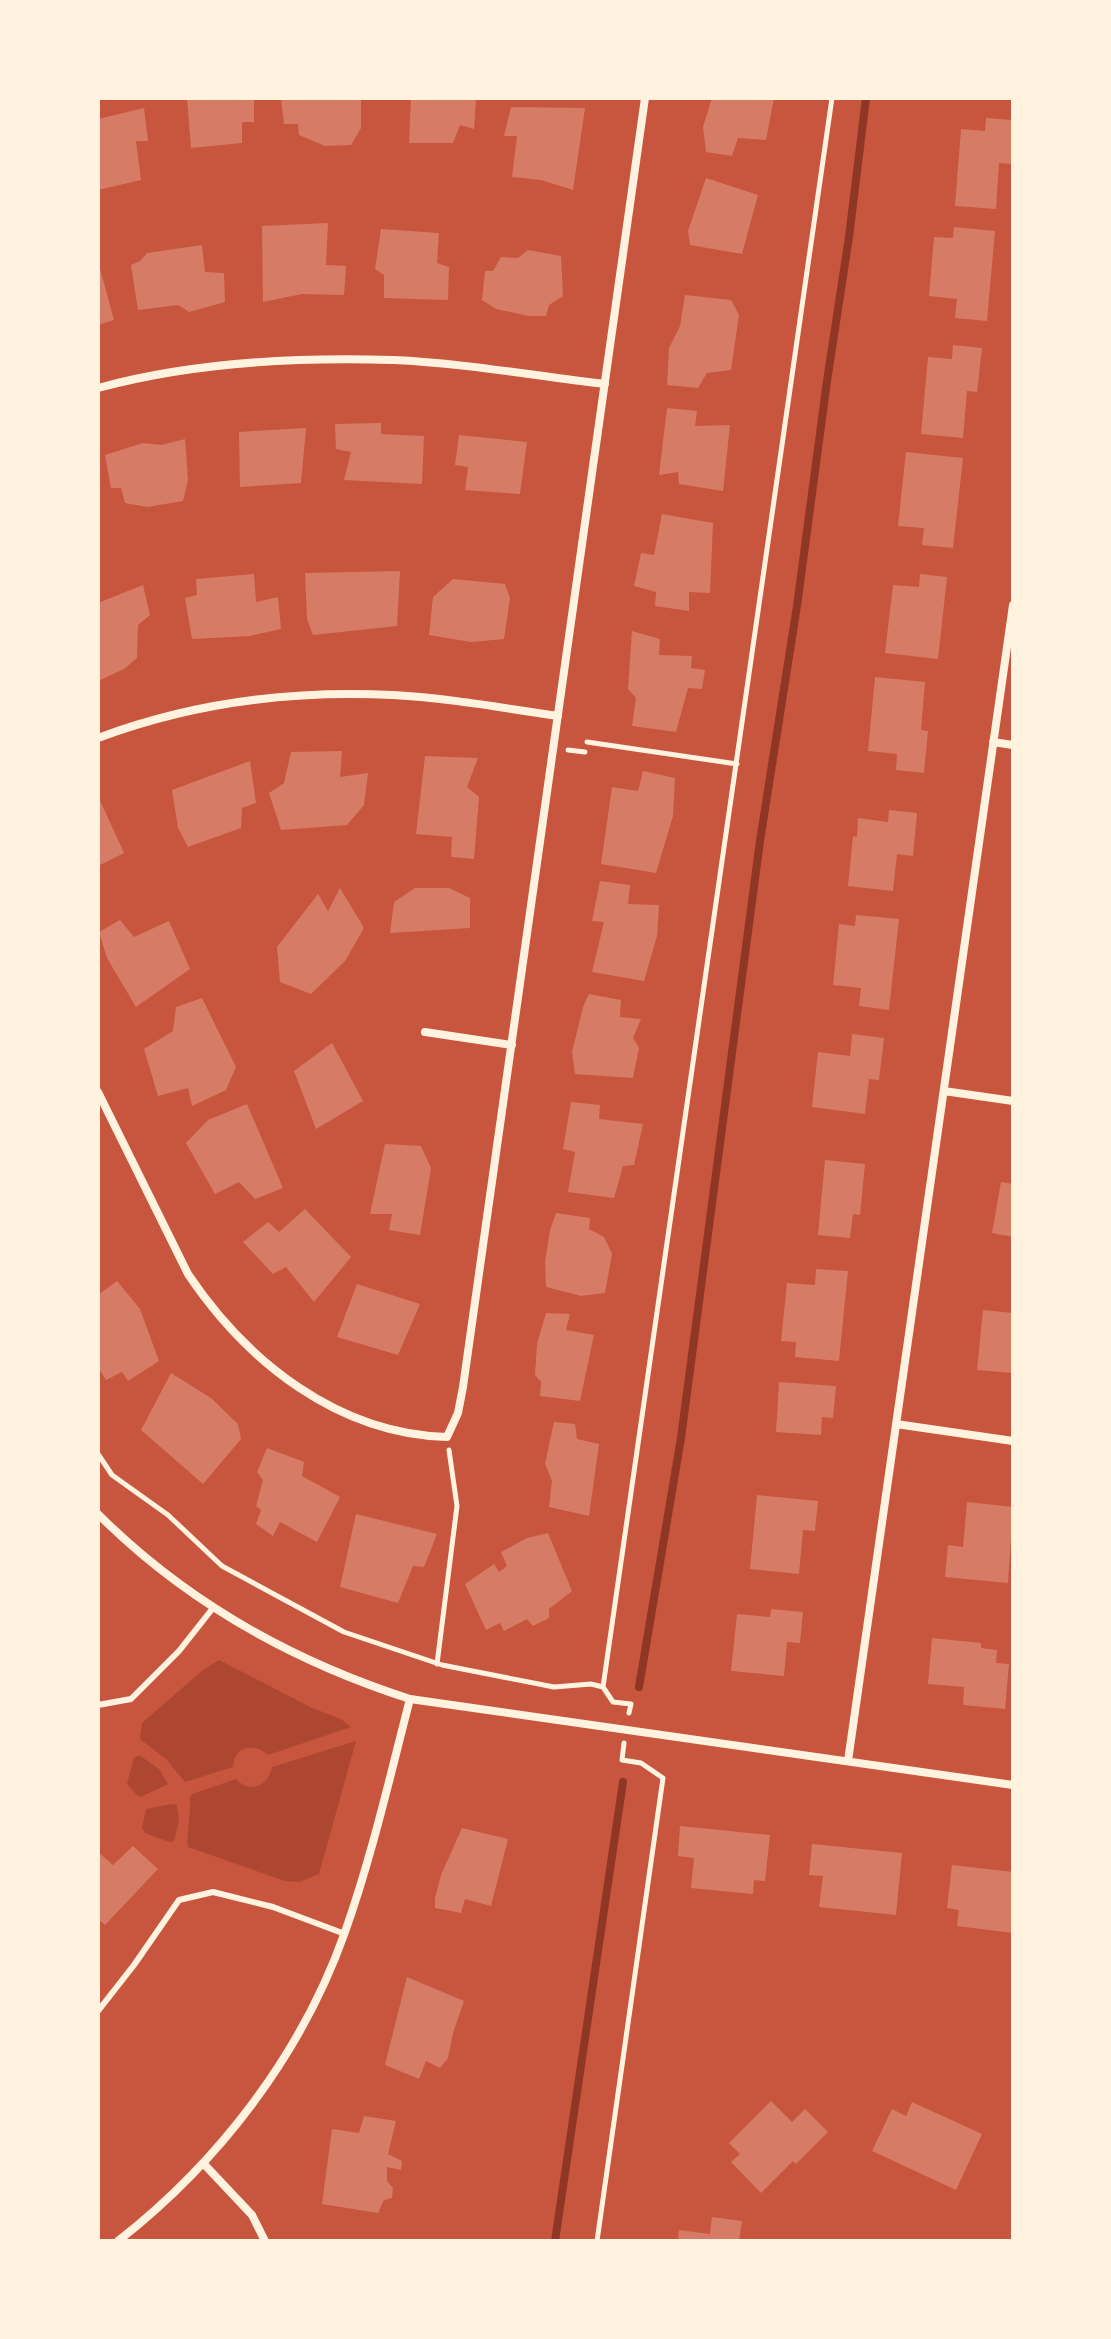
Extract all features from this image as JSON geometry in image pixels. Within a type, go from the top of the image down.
[{"type":"street","points":[[98,1092],[188,1274],[206,1302],[236,1335],[268,1365],[305,1392],[348,1416],[394,1432],[447,1437],[458,1413],[463,1387],[645,98]]},
{"type":"street","points":[[98,388],[217,367],[333,359],[396,360],[605,384]]},
{"type":"street","points":[[848,1761],[1013,605]]},
{"type":"street","points":[[98,738],[163,716],[209,706],[300,694],[397,695],[558,716]]},
{"type":"street","points":[[993,742],[1013,745]]},
{"type":"street","points":[[425,1032],[512,1045]]},
{"type":"street","points":[[944,1091],[1013,1101]]},
{"type":"street","points":[[896,1424],[1013,1441]]},
{"type":"street","points":[[98,1514],[143,1556],[213,1608],[307,1660],[410,1699],[1013,1785]]},
{"type":"street","points":[[118,2241],[144,2221],[203,2163],[270,2079],[298,2032],[345,1934],[410,1699]]},
{"type":"street","points":[[203,2163],[252,2215],[265,2241]]},
{"type":"lane","points":[[98,1705],[131,1699],[179,1651],[213,1608]]},
{"type":"lane","points":[[98,2011],[179,1900],[213,1892],[273,1907],[345,1934]]},
{"type":"path","points":[[631,1704],[613,1702],[603,1687],[832,98]]},
{"type":"path","points":[[587,742],[737,764]]},
{"type":"path","points":[[572,750],[585,752]]},
{"type":"path","points":[[437,1664],[457,1506],[447,1437]]},
{"type":"path","points":[[98,1454],[112,1475],[168,1515],[222,1566],[344,1632],[437,1664],[554,1687],[591,1684],[603,1687]]},
{"type":"path","points":[[597,2241],[663,1778],[641,1763],[622,1760]]},
{"type":"shaded area","points":[[219,1660],[312,1708],[341,1719],[351,1727],[268,1755],[257,1748],[246,1748],[237,1754],[233,1767],[185,1782],[166,1759],[140,1739],[142,1723]]},
{"type":"shaded area","points":[[356,1741],[319,1874],[299,1882],[285,1881],[188,1847],[192,1794],[236,1779],[247,1786],[258,1786],[267,1779],[272,1767]]},
{"type":"shaded area","points":[[139,1755],[159,1769],[168,1784],[141,1797],[127,1784],[134,1758]]},
{"type":"shaded area","points":[[177,1805],[179,1821],[174,1841],[145,1833],[142,1828],[146,1809]]},
{"type":"building","points":[[187,98],[254,98],[254,122],[242,122],[242,143],[191,148]]},
{"type":"building","points":[[281,98],[361,98],[361,128],[351,145],[325,146],[299,135],[298,124],[284,124]]},
{"type":"building","points":[[411,98],[476,98],[474,129],[460,125],[453,143],[409,143]]},
{"type":"building","points":[[712,98],[774,98],[766,140],[738,138],[732,156],[706,152],[703,127]]},
{"type":"building","points":[[511,107],[585,108],[573,190],[541,180],[512,177],[517,136],[504,136]]},
{"type":"building","points":[[144,108],[148,141],[136,141],[141,180],[98,190],[98,119]]},
{"type":"building","points":[[986,118],[1013,120],[1012,164],[999,163],[996,209],[955,206],[961,129],[985,131]]},
{"type":"building","points":[[706,178],[758,195],[742,254],[690,245],[688,231]]},
{"type":"building","points":[[328,223],[326,265],[346,266],[344,295],[302,294],[263,302],[262,226]]},
{"type":"building","points":[[954,227],[995,231],[987,321],[955,318],[957,299],[929,296],[934,237],[953,238]]},
{"type":"building","points":[[381,229],[439,233],[437,263],[449,267],[448,300],[384,298],[384,275],[375,269]]},
{"type":"building","points":[[202,245],[205,272],[224,273],[225,302],[189,312],[178,305],[138,310],[131,265],[147,253]]},
{"type":"building","points":[[528,250],[561,256],[563,296],[549,305],[546,316],[496,309],[482,300],[485,271],[493,271],[501,257],[518,258]]},
{"type":"building","points":[[98,261],[114,320],[98,325]]},
{"type":"building","points":[[685,295],[731,300],[739,315],[731,370],[707,373],[698,388],[667,385],[669,348],[680,326]]},
{"type":"building","points":[[953,345],[982,348],[977,392],[967,391],[963,438],[921,434],[928,357],[952,359]]},
{"type":"building","points":[[667,408],[697,411],[695,426],[730,425],[723,491],[679,484],[678,472],[659,475]]},
{"type":"building","points":[[381,423],[381,434],[424,436],[422,484],[344,480],[351,452],[336,449],[335,424]]},
{"type":"building","points":[[306,428],[301,483],[240,487],[239,432]]},
{"type":"building","points":[[459,435],[527,442],[520,494],[465,490],[468,467],[455,465]]},
{"type":"building","points":[[185,439],[188,480],[183,501],[147,507],[125,503],[121,488],[111,488],[105,455],[143,443],[161,445]]},
{"type":"building","points":[[906,452],[963,458],[953,548],[922,545],[924,528],[898,526]]},
{"type":"building","points":[[662,514],[713,523],[710,593],[689,592],[689,611],[655,606],[656,592],[634,586],[641,553],[654,555]]},
{"type":"building","points":[[400,571],[397,626],[313,635],[307,619],[305,573]]},
{"type":"building","points":[[254,574],[256,602],[278,597],[281,629],[250,636],[192,639],[185,598],[197,595],[196,579]]},
{"type":"building","points":[[920,574],[947,577],[938,659],[885,653],[893,585],[919,587]]},
{"type":"building","points":[[453,579],[505,584],[510,598],[504,639],[471,642],[429,635],[433,597]]},
{"type":"building","points":[[143,585],[150,615],[138,625],[137,658],[124,669],[98,681],[98,603]]},
{"type":"building","points":[[632,631],[660,639],[659,655],[692,656],[691,668],[705,670],[702,689],[688,688],[676,732],[632,726],[636,698],[628,689]]},
{"type":"building","points":[[875,677],[925,682],[921,730],[928,731],[924,773],[896,770],[897,754],[868,751]]},
{"type":"building","points":[[342,751],[340,777],[368,773],[364,805],[347,825],[281,830],[269,793],[284,783],[291,752]]},
{"type":"building","points":[[425,756],[478,758],[467,787],[479,797],[474,859],[451,857],[452,837],[416,834]]},
{"type":"building","points":[[250,761],[256,803],[242,808],[241,828],[188,847],[178,828],[172,790]]},
{"type":"building","points":[[643,771],[675,778],[673,816],[656,873],[601,864],[612,787],[638,791]]},
{"type":"building","points":[[98,796],[124,853],[98,866]]},
{"type":"building","points":[[889,810],[917,813],[913,856],[897,854],[893,891],[848,886],[858,818],[888,822]]},
{"type":"building","points":[[600,881],[630,885],[628,904],[659,905],[657,936],[644,981],[592,972],[604,922],[592,921]]},
{"type":"building","points":[[340,888],[364,928],[345,961],[311,994],[280,982],[277,947],[318,894],[328,911]]},
{"type":"building","points":[[415,888],[449,888],[470,898],[470,928],[390,933],[394,902]]},
{"type":"building","points":[[856,915],[899,919],[889,1010],[859,1006],[861,988],[833,985],[839,924],[855,926]]},
{"type":"building","points":[[120,920],[134,937],[169,921],[190,969],[136,1007],[107,958],[99,932]]},
{"type":"building","points":[[589,994],[621,1000],[620,1017],[641,1019],[633,1038],[639,1048],[633,1078],[575,1074],[572,1052]]},
{"type":"building","points":[[202,998],[236,1067],[226,1090],[192,1106],[188,1088],[158,1096],[144,1049],[173,1031],[176,1007]]},
{"type":"building","points":[[852,1034],[884,1038],[879,1080],[869,1079],[865,1114],[812,1107],[818,1052],[850,1056]]},
{"type":"building","points":[[332,1043],[363,1101],[316,1129],[294,1071]]},
{"type":"building","points":[[571,1102],[600,1105],[599,1119],[643,1124],[634,1165],[623,1166],[614,1198],[568,1192],[575,1152],[563,1149]]},
{"type":"building","points":[[247,1104],[283,1188],[255,1199],[239,1182],[215,1194],[186,1143],[208,1120]]},
{"type":"building","points":[[385,1144],[421,1146],[431,1168],[420,1235],[389,1230],[392,1214],[370,1214]]},
{"type":"building","points":[[825,1160],[865,1164],[860,1215],[853,1214],[850,1238],[818,1235]]},
{"type":"building","points":[[1001,1182],[1013,1184],[1013,1237],[992,1233]]},
{"type":"building","points":[[305,1209],[351,1257],[314,1302],[286,1267],[273,1274],[243,1242],[268,1222],[279,1232]]},
{"type":"building","points":[[556,1213],[590,1218],[589,1229],[604,1237],[612,1254],[605,1293],[581,1296],[546,1287],[545,1262]]},
{"type":"building","points":[[816,1269],[848,1271],[839,1361],[795,1357],[796,1342],[781,1341],[787,1283],[815,1285]]},
{"type":"building","points":[[117,1281],[140,1309],[159,1361],[128,1381],[122,1372],[106,1380],[98,1367],[98,1295]]},
{"type":"building","points":[[357,1284],[420,1304],[398,1355],[337,1337]]},
{"type":"building","points":[[983,1310],[1013,1313],[1013,1373],[977,1370]]},
{"type":"building","points":[[546,1313],[570,1314],[566,1330],[594,1335],[580,1401],[540,1396],[541,1382],[535,1375],[537,1344]]},
{"type":"building","points":[[171,1373],[211,1398],[238,1424],[241,1439],[203,1484],[141,1430]]},
{"type":"building","points":[[779,1382],[836,1386],[833,1418],[822,1417],[821,1435],[776,1432]]},
{"type":"building","points":[[554,1422],[575,1424],[577,1439],[599,1444],[589,1516],[549,1507],[552,1481],[545,1464]]},
{"type":"building","points":[[267,1448],[304,1462],[302,1476],[340,1497],[317,1542],[280,1522],[273,1536],[256,1524],[261,1510],[256,1506],[263,1480],[257,1472]]},
{"type":"building","points":[[757,1495],[818,1501],[815,1531],[803,1530],[799,1574],[750,1569]]},
{"type":"building","points":[[967,1502],[1013,1507],[1008,1583],[945,1577],[948,1545],[963,1547]]},
{"type":"building","points":[[356,1514],[437,1534],[424,1567],[413,1566],[398,1603],[340,1587]]},
{"type":"building","points":[[548,1533],[572,1591],[549,1609],[549,1618],[533,1626],[527,1619],[504,1631],[500,1623],[486,1630],[465,1584],[494,1564],[499,1572],[507,1566],[501,1552],[527,1538]]},
{"type":"building","points":[[771,1609],[803,1612],[800,1643],[787,1642],[784,1676],[731,1671],[737,1614],[770,1617]]},
{"type":"building","points":[[932,1638],[981,1643],[981,1648],[997,1650],[996,1663],[1009,1664],[1005,1709],[963,1705],[964,1687],[928,1684]]},
{"type":"building","points":[[680,1826],[770,1835],[765,1881],[754,1880],[753,1894],[691,1888],[694,1858],[678,1856]]},
{"type":"building","points":[[462,1828],[508,1839],[491,1906],[465,1899],[461,1913],[435,1908],[435,1898],[441,1875]]},
{"type":"building","points":[[812,1844],[902,1853],[896,1915],[819,1907],[823,1876],[809,1875]]},
{"type":"building","points":[[133,1846],[158,1869],[105,1925],[98,1919],[98,1852],[113,1865]]},
{"type":"building","points":[[952,1865],[1013,1872],[1013,1933],[957,1926],[959,1910],[947,1908]]},
{"type":"building","points":[[407,1977],[464,2001],[448,2058],[440,2068],[426,2061],[419,2079],[385,2065]]},
{"type":"building","points":[[771,2101],[792,2122],[805,2109],[828,2132],[761,2193],[731,2162],[740,2154],[729,2143]]},
{"type":"building","points":[[912,2102],[982,2134],[956,2190],[872,2151],[892,2109],[906,2116]]},
{"type":"building","points":[[364,2116],[396,2121],[388,2154],[402,2161],[401,2170],[387,2167],[387,2181],[393,2188],[392,2198],[384,2200],[378,2213],[322,2204],[332,2129],[359,2133]]},
{"type":"building","points":[[712,2217],[742,2221],[739,2241],[678,2241],[679,2230],[710,2234]]},
{"type":"waterway","points":[[639,1687],[681,1438],[760,841],[797,606],[866,98]]},
{"type":"waterway","points":[[555,2241],[623,1782]]}]
